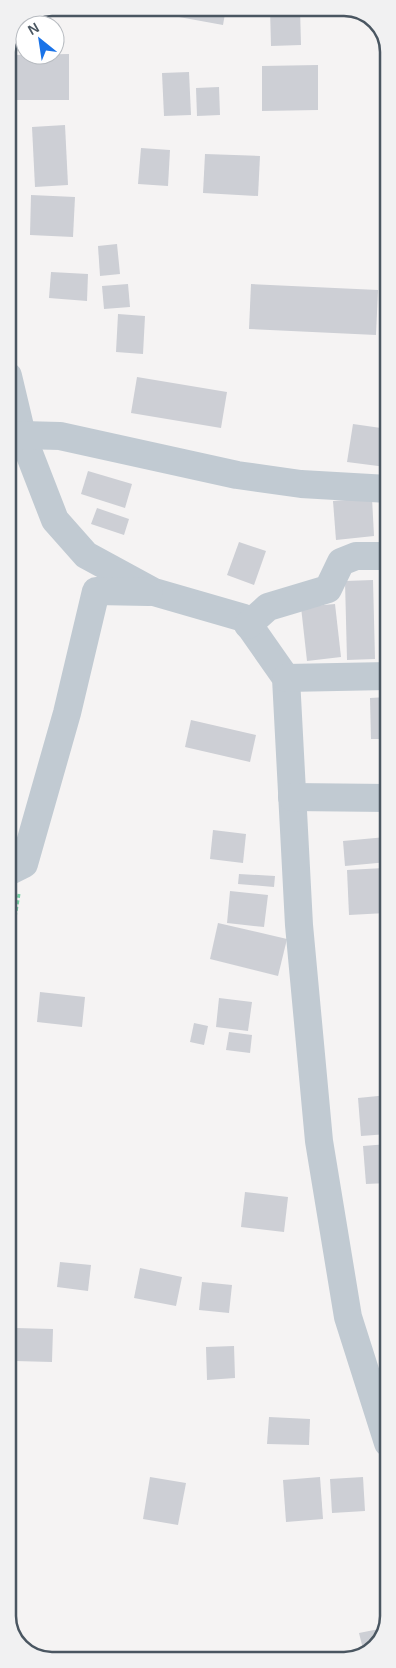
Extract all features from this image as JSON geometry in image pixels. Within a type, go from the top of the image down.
[{"type":"street","points":[[16,438],[60,436],[237,475],[301,484],[380,489]]},
{"type":"street","points":[[16,440],[55,520],[86,555],[154,592],[244,618],[286,678],[300,925],[320,1150],[348,1317],[380,1418]]},
{"type":"street","points":[[248,625],[268,607],[328,589],[341,562],[356,556],[380,556]]},
{"type":"street","points":[[16,868],[67,713],[96,591],[154,592]]},
{"type":"street","points":[[286,678],[380,676]]},
{"type":"street","points":[[292,797],[380,798]]},
{"type":"building","points":[[179,16],[225,16],[223,25]]},
{"type":"building","points":[[270,16],[300,16],[301,45],[271,46]]},
{"type":"building","points":[[65,54],[69,54],[69,100],[16,100],[16,65],[65,65]]},
{"type":"building","points":[[318,65],[318,110],[262,111],[262,66]]},
{"type":"building","points":[[189,72],[191,115],[164,116],[162,73]]},
{"type":"building","points":[[219,87],[220,115],[197,116],[196,88]]},
{"type":"building","points":[[65,125],[68,185],[35,187],[32,127]]},
{"type":"building","points":[[141,148],[170,150],[168,186],[138,184]]},
{"type":"building","points":[[205,154],[260,156],[258,196],[203,193]]},
{"type":"building","points":[[31,195],[75,197],[73,237],[30,235]]},
{"type":"building","points":[[117,244],[120,274],[100,276],[98,246]]},
{"type":"building","points":[[51,272],[88,274],[87,301],[49,298]]},
{"type":"building","points":[[128,284],[130,307],[104,309],[102,286]]},
{"type":"building","points":[[251,284],[378,290],[376,335],[249,329]]},
{"type":"building","points":[[118,314],[145,316],[143,354],[116,352]]},
{"type":"building","points":[[137,377],[227,392],[221,428],[131,413]]},
{"type":"building","points":[[353,424],[380,428],[380,466],[347,462]]},
{"type":"building","points":[[88,471],[132,484],[125,508],[81,494]]},
{"type":"building","points":[[372,498],[374,536],[336,540],[333,501]]},
{"type":"building","points":[[97,508],[129,519],[124,535],[91,524]]},
{"type":"building","points":[[239,542],[266,551],[254,585],[227,575]]},
{"type":"building","points":[[373,580],[375,659],[347,660],[345,581]]},
{"type":"building","points":[[335,604],[341,657],[307,661],[301,607]]},
{"type":"building","points":[[380,697],[380,739],[371,739],[370,698]]},
{"type":"building","points":[[191,720],[256,735],[250,762],[185,747]]},
{"type":"building","points":[[213,830],[246,834],[243,863],[210,859]]},
{"type":"building","points":[[380,838],[380,863],[345,866],[343,841]]},
{"type":"building","points":[[380,868],[380,913],[349,915],[347,870]]},
{"type":"building","points":[[239,874],[275,876],[274,887],[238,884]]},
{"type":"building","points":[[230,891],[268,895],[264,927],[227,923]]},
{"type":"building","points":[[218,923],[287,939],[278,976],[210,959]]},
{"type":"building","points":[[40,992],[85,997],[82,1027],[37,1022]]},
{"type":"building","points":[[219,998],[252,1002],[248,1031],[216,1027]]},
{"type":"building","points":[[194,1023],[208,1026],[204,1045],[190,1042]]},
{"type":"building","points":[[229,1032],[252,1035],[250,1053],[226,1050]]},
{"type":"building","points":[[380,1096],[380,1135],[361,1136],[358,1098]]},
{"type":"building","points":[[380,1145],[380,1183],[366,1184],[363,1146]]},
{"type":"building","points":[[245,1192],[288,1197],[284,1232],[241,1227]]},
{"type":"building","points":[[60,1262],[91,1265],[88,1291],[57,1287]]},
{"type":"building","points":[[140,1268],[182,1277],[176,1306],[134,1298]]},
{"type":"building","points":[[202,1282],[232,1285],[229,1313],[199,1310]]},
{"type":"building","points":[[16,1328],[53,1329],[52,1362],[16,1361]]},
{"type":"building","points":[[234,1346],[235,1378],[207,1380],[206,1347]]},
{"type":"building","points":[[269,1417],[310,1419],[309,1445],[267,1444]]},
{"type":"building","points":[[150,1477],[186,1483],[178,1525],[143,1519]]},
{"type":"building","points":[[320,1477],[323,1519],[286,1522],[283,1480]]},
{"type":"building","points":[[363,1477],[365,1511],[332,1513],[330,1479]]},
{"type":"building","points":[[377,1629],[371,1639],[362,1647],[359,1633]]}]
